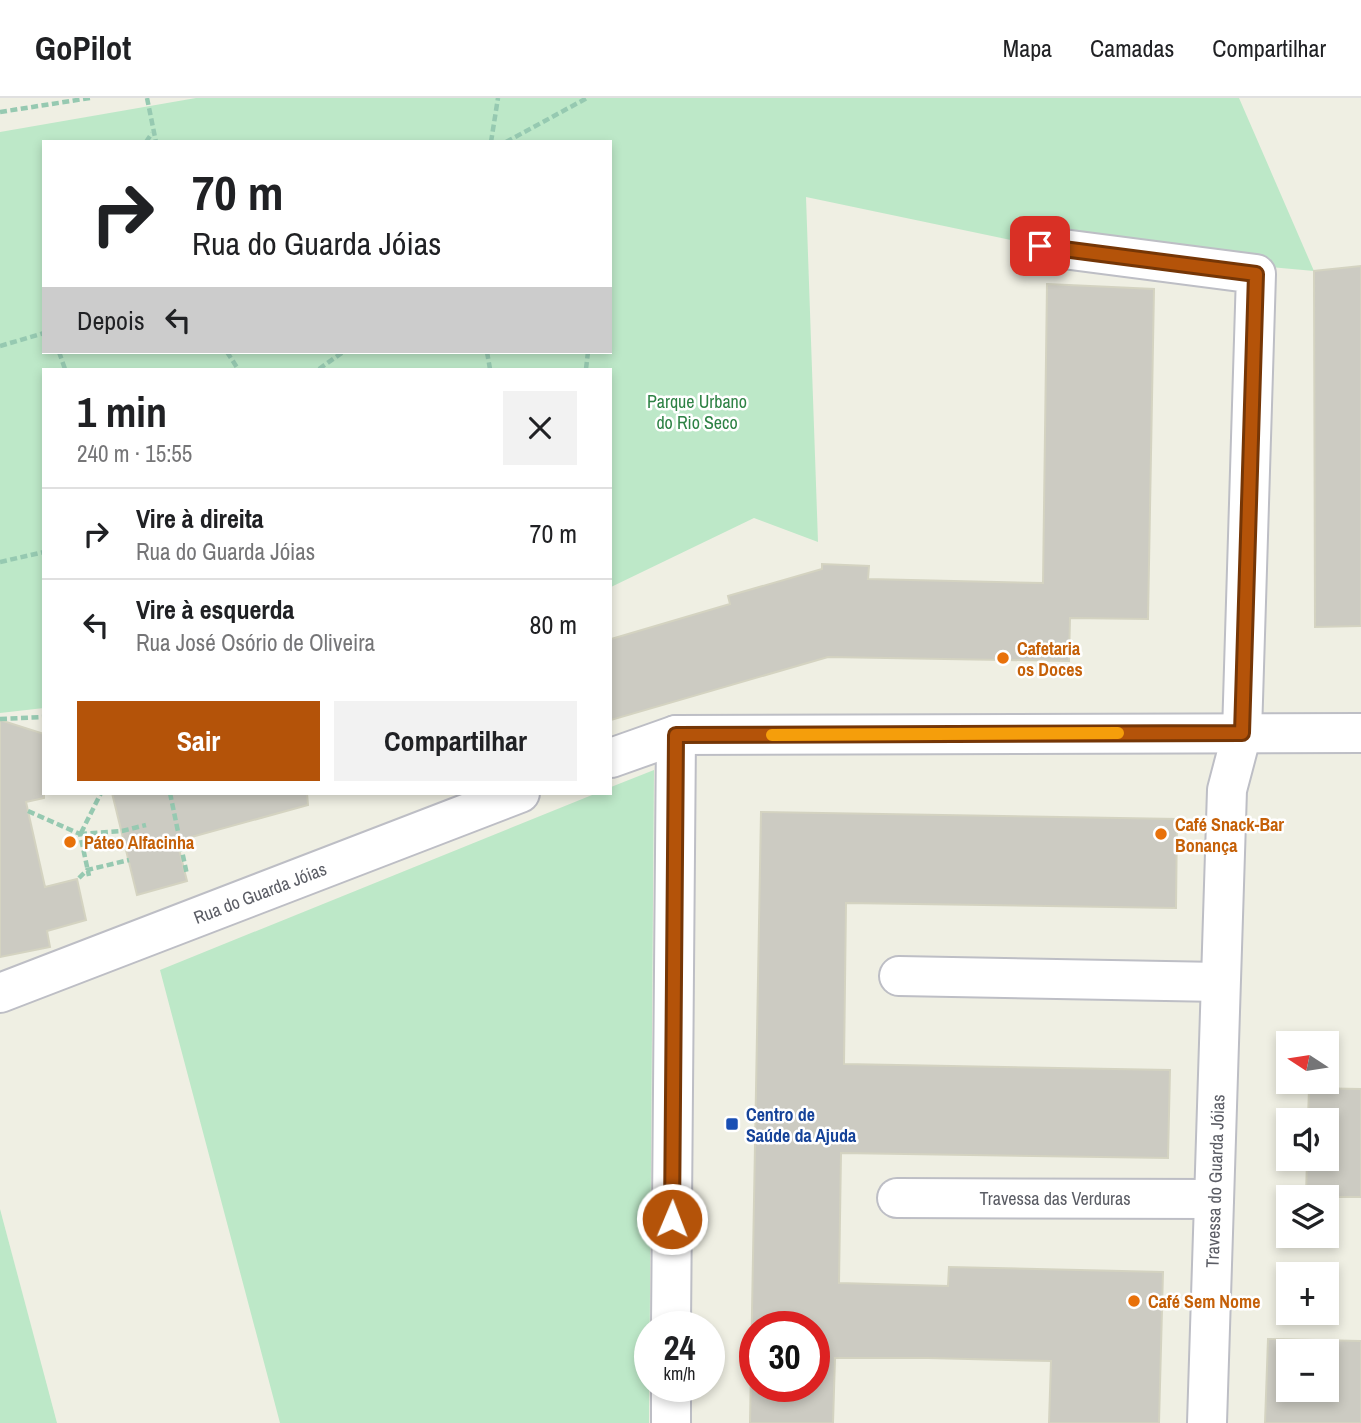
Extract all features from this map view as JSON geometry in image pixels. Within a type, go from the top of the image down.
[{"type":"street","name":"Travessa do Guarda Jóias","points":[[1040,246],[1256,274],[1242,733],[1227,790],[1207,1423]]},
{"type":"street","points":[[612,758],[676,735],[1361,733]]},
{"type":"street","points":[[671,1311],[676,735]]},
{"type":"street","name":"Rua do Guarda Jóias","points":[[0,993],[515,795]]},
{"type":"street","points":[[899,976],[1220,982]]},
{"type":"street","name":"Travessa das Verduras","points":[[897,1198],[1214,1199]]},
{"type":"street","points":[[671,1402],[671,1423]]},
{"type":"path","points":[[0,112],[90,98]]},
{"type":"path","points":[[147,98],[155,140]]},
{"type":"path","points":[[491,140],[498,98]]},
{"type":"path","points":[[510,140],[587,98]]},
{"type":"path","points":[[148,140],[153,133]]},
{"type":"path","points":[[0,346],[42,334]]},
{"type":"path","points":[[320,368],[340,354]]},
{"type":"path","points":[[0,562],[42,552]]},
{"type":"path","points":[[0,719],[42,717]]},
{"type":"path","points":[[88,873],[80,834],[100,795]]},
{"type":"path","points":[[170,795],[189,884]]},
{"type":"path","points":[[28,811],[80,834],[122,831],[146,825]]},
{"type":"path","points":[[79,878],[129,860]]},
{"type":"green space","name":"Parque Urbano do Rio Seco","points":[[196,98],[1239,98],[1314,271],[1040,246],[806,197],[818,542],[754,518],[612,587],[612,368],[42,368],[42,708],[0,713],[0,132]]},
{"type":"green space","points":[[654,770],[650,1311],[634,1311],[634,1402],[649,1402],[649,1423],[280,1423],[160,970],[592,795],[612,795],[612,787]]},
{"type":"green space","points":[[0,1209],[57,1423],[0,1423]]},
{"type":"building","points":[[1361,266],[1361,626],[1315,627],[1314,271]]},
{"type":"building","points":[[1047,284],[1154,289],[1148,619],[1070,618],[1069,661],[828,657],[612,720],[612,639],[730,604],[728,596],[822,569],[822,564],[869,566],[868,579],[1043,583]]},
{"type":"building","points":[[0,720],[42,733],[44,798],[26,802],[45,887],[77,879],[86,920],[47,931],[50,947],[0,957]]},
{"type":"building","points":[[112,795],[307,795],[308,805],[177,841],[187,881],[137,895]]},
{"type":"building","points":[[761,812],[1177,819],[1176,908],[846,903],[844,1064],[1170,1070],[1168,1158],[841,1153],[839,1283],[948,1286],[949,1267],[1163,1272],[1159,1423],[1049,1423],[1051,1361],[835,1358],[833,1423],[750,1423],[750,1402],[830,1402],[830,1311],[752,1311]]},
{"type":"building","points":[[1339,1089],[1361,1089],[1361,1197],[1339,1197],[1339,1185],[1306,1185],[1307,1171],[1339,1171],[1339,1108],[1308,1108],[1309,1094],[1339,1094]]},
{"type":"building","points":[[1268,1339],[1276,1339],[1276,1402],[1339,1402],[1339,1341],[1361,1341],[1361,1423],[1265,1423]]},
{"type":"slow traffic","points":[[772,735],[1118,733]]},
{"type":"place","name":"Cafetaria os Doces","points":[[1003,658]]},
{"type":"place","name":"Café Snack-Bar Bonança","points":[[1161,834]]},
{"type":"place","name":"Páteo Alfacinha","points":[[70,842]]},
{"type":"place","name":"Centro de Saúde da Ajuda","points":[[732,1124]]},
{"type":"place","name":"Café Sem Nome","points":[[1134,1301]]},
{"type":"route","points":[[672,1219],[676,735],[1242,733],[1256,274],[1040,246]]}]
